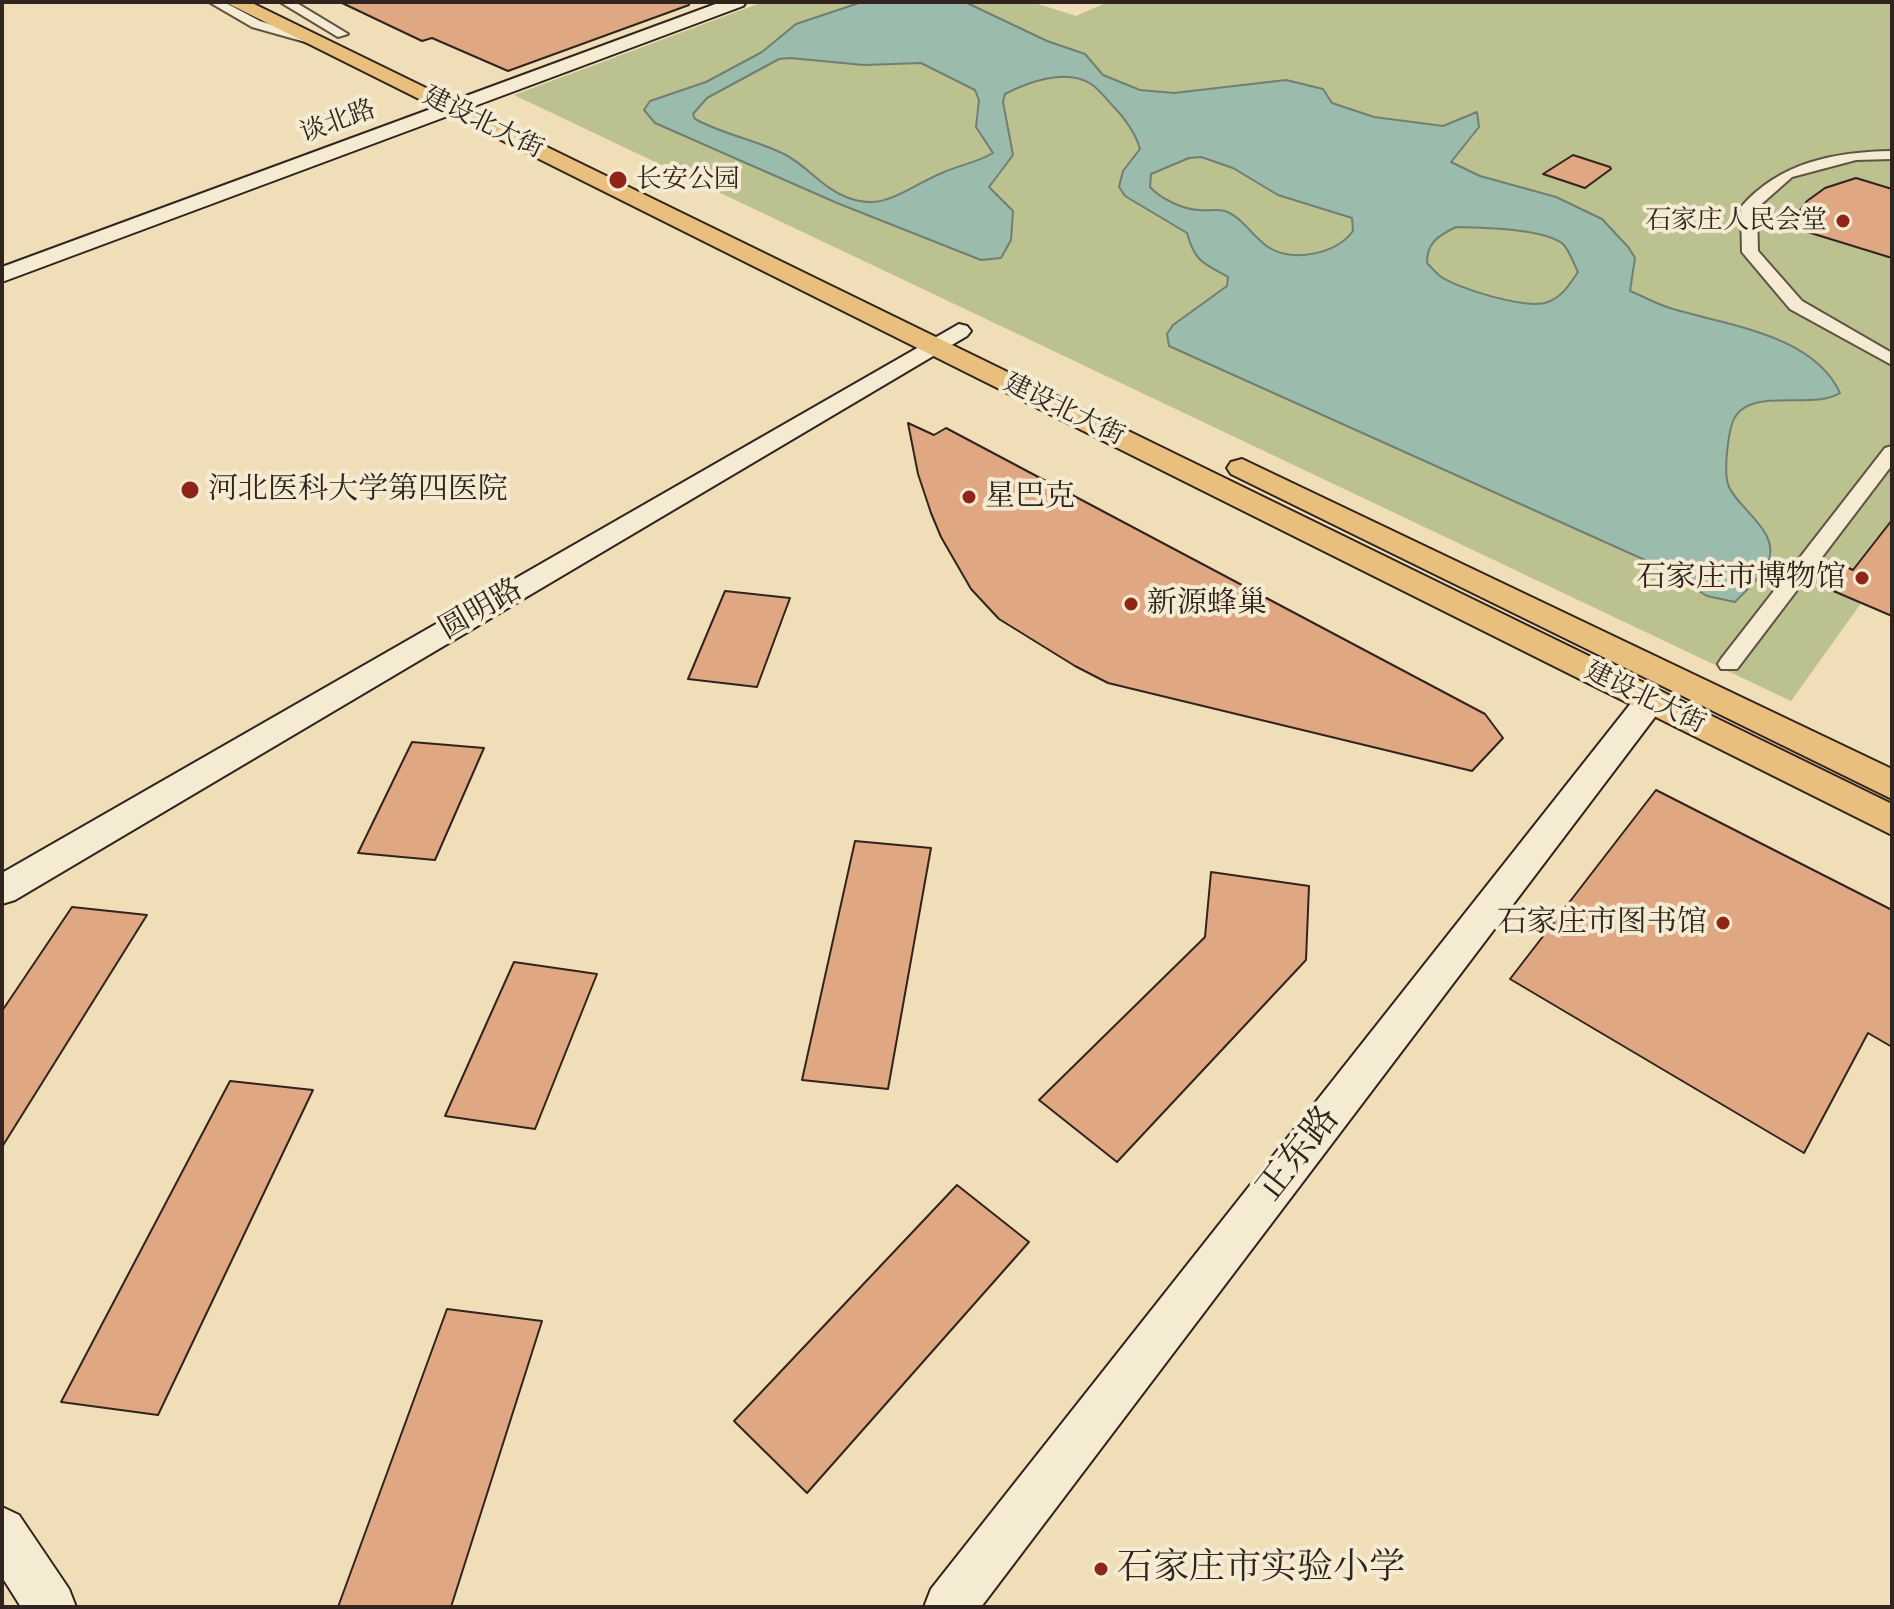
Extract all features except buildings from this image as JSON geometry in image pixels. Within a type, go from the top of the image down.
[{"type":"main road","name":"建设北大街","points":[[235,2],[330,38],[947,338],[1650,701],[1892,821]]},
{"type":"main road","points":[[274,2],[330,38]]},
{"type":"main road","name":"建设北大街","points":[[947,338],[1159,428]]},
{"type":"main road","name":"建设北大街","points":[[1217,456],[1892,785]]},
{"type":"street","points":[[215,2],[256,24],[330,38]]},
{"type":"street","points":[[286,2],[330,38]]},
{"type":"street","name":"谈北路","points":[[2,275],[737,2]]},
{"type":"street","points":[[1892,155],[1856,156],[1787,174],[1749,207],[1750,252],[1796,305],[1892,360]]},
{"type":"street","name":"圆明路","points":[[2,890],[947,338]]},
{"type":"street","points":[[1729,664],[1892,452]]},
{"type":"street","name":"正东路","points":[[949,1607],[1650,701]]},
{"type":"street","points":[[2,1532],[51,1607]]},
{"type":"green space","name":"长安公园","points":[[763,2],[1032,2],[1076,16],[1108,2],[1892,2],[1892,560],[1791,701],[514,95]]},
{"type":"shaded area","points":[[862,2],[965,2],[1047,41],[1085,54],[1103,75],[1140,90],[1174,93],[1286,80],[1323,89],[1332,103],[1374,117],[1443,126],[1477,112],[1479,127],[1451,162],[1480,176],[1556,197],[1602,219],[1635,258],[1630,291],[1665,306],[1741,327],[1789,345],[1810,357],[1827,373],[1840,393],[1814,400],[1752,404],[1741,410],[1733,421],[1727,454],[1727,481],[1734,496],[1765,533],[1770,553],[1767,565],[1735,602],[1707,596],[1656,565],[1169,346],[1167,334],[1173,325],[1227,286],[1228,277],[1201,261],[1187,233],[1125,196],[1119,187],[1123,171],[1140,149],[1138,143],[1117,110],[1097,89],[1081,79],[1047,78],[1005,94],[1003,102],[1013,155],[989,187],[1013,211],[1011,240],[1001,258],[981,260],[837,203],[655,123],[644,110],[650,101],[706,82],[762,52],[796,24]],"holes":[[[779,59],[864,65],[921,63],[975,90],[979,100],[976,127],[993,153],[896,196],[873,202],[860,201],[830,188],[786,155],[695,119],[693,114],[707,98]],[[1201,157],[1233,168],[1278,195],[1352,218],[1353,231],[1336,245],[1314,254],[1278,252],[1263,243],[1231,214],[1222,210],[1194,210],[1180,206],[1150,187],[1151,174],[1189,158]],[[1456,227],[1542,235],[1563,244],[1578,272],[1569,286],[1553,300],[1538,304],[1510,301],[1477,292],[1440,276],[1427,263],[1431,245]]]},
{"type":"place","name":"长安公园","points":[[618,180]]},
{"type":"place","name":"石家庄人民会堂","points":[[1843,221]]},
{"type":"place","name":"河北医科大学第四医院","points":[[190,490]]},
{"type":"place","name":"星巴克","points":[[969,497]]},
{"type":"place","name":"石家庄市博物馆","points":[[1862,578]]},
{"type":"place","name":"新源蜂巢","points":[[1131,604]]},
{"type":"place","name":"石家庄市图书馆","points":[[1723,923]]},
{"type":"place","name":"石家庄市实验小学","points":[[1101,1569]]}]
